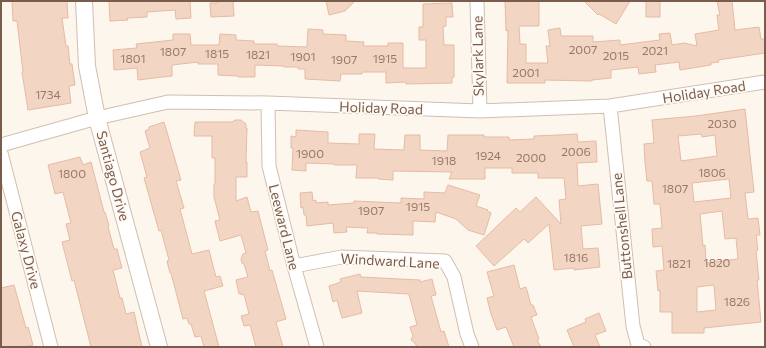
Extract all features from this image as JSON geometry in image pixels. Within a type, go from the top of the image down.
[{"type":"street","name":"Santiago Drive","points":[[84,1],[87,66],[97,118],[159,347]]},
{"type":"street","name":"Skylark Lane","points":[[477,1],[480,111]]},
{"type":"street","name":"Holiday Road","points":[[1,145],[97,118],[168,102],[268,103],[480,111],[610,106],[765,84]]},
{"type":"street","name":"Leeward Lane","points":[[268,103],[269,166],[294,266],[317,347]]},
{"type":"street","name":"Buttonshell Lane","points":[[610,106],[633,326],[641,346]]},
{"type":"street","name":"Galaxy Drive","points":[[1,153],[52,347]]},
{"type":"street","name":"Windward Lane","points":[[294,266],[342,257],[445,261],[454,277],[467,334],[472,347]]},
{"type":"building","points":[[12,1],[67,1],[68,18],[62,18],[66,46],[68,46],[70,64],[72,64],[75,85],[69,86],[71,103],[28,110],[22,72],[17,21],[13,21]]},
{"type":"building","points":[[109,1],[190,1],[191,18],[176,19],[175,10],[147,12],[147,17],[110,21]]},
{"type":"building","points":[[217,1],[233,1],[234,16],[211,17],[210,3],[217,3]]},
{"type":"building","points":[[326,1],[355,1],[345,11],[329,15]]},
{"type":"building","points":[[505,1],[539,1],[539,26],[519,26],[520,44],[526,44],[526,63],[548,63],[546,46],[550,46],[548,30],[560,28],[561,36],[593,36],[593,42],[620,40],[620,45],[660,40],[659,34],[670,33],[672,45],[684,43],[697,46],[695,34],[719,30],[717,15],[720,15],[717,1],[732,1],[735,30],[759,27],[761,39],[765,39],[765,53],[718,60],[719,62],[711,63],[711,65],[680,70],[679,62],[655,65],[656,72],[639,74],[638,67],[611,70],[611,78],[592,81],[545,80],[545,83],[507,83],[508,30],[506,31]]},
{"type":"building","points":[[584,1],[630,1],[616,24],[599,14],[598,15]]},
{"type":"building","points":[[646,1],[660,1],[660,17],[646,17]]},
{"type":"building","points":[[452,3],[453,17],[446,17],[446,26],[443,27],[444,45],[454,45],[454,77],[452,77],[452,83],[386,83],[386,72],[341,74],[340,81],[305,79],[305,69],[298,69],[298,67],[255,65],[255,77],[238,77],[218,75],[218,64],[198,64],[198,62],[172,65],[172,76],[138,80],[137,68],[114,70],[113,50],[137,48],[136,44],[173,40],[173,34],[190,34],[191,45],[219,45],[220,34],[236,35],[236,40],[254,41],[254,44],[277,44],[277,46],[307,47],[308,29],[323,30],[323,34],[346,35],[346,41],[364,42],[363,46],[388,46],[388,43],[403,43],[403,68],[426,68],[426,40],[419,40],[419,27],[423,27],[423,4]]},
{"type":"building","points":[[745,109],[754,192],[745,193],[748,219],[758,218],[760,235],[756,235],[758,250],[756,251],[761,322],[704,328],[704,333],[672,333],[672,312],[660,312],[660,290],[658,291],[656,271],[664,270],[662,246],[653,247],[652,229],[662,228],[660,204],[654,204],[652,181],[647,181],[644,144],[654,143],[652,120]],"holes":[[[701,134],[702,137],[715,135],[717,156],[681,161],[678,136]],[[729,179],[731,198],[694,202],[692,183]],[[722,211],[725,239],[736,238],[738,259],[706,263],[700,214]],[[714,285],[716,310],[697,312],[697,287]]]},
{"type":"building","points":[[235,120],[241,120],[246,124],[247,128],[247,177],[236,177],[236,201],[247,197],[251,212],[258,211],[268,250],[265,251],[270,271],[272,270],[286,319],[276,322],[283,347],[256,347],[250,325],[244,326],[241,316],[249,314],[244,294],[239,294],[236,280],[248,277],[241,259],[243,254],[246,253],[241,235],[220,241],[215,221],[220,220],[214,197],[215,158],[212,158],[212,136],[194,136],[195,122],[232,122]]},
{"type":"building","points":[[164,122],[181,180],[176,181],[184,208],[180,209],[192,254],[209,250],[216,277],[220,276],[223,286],[204,291],[219,347],[204,347],[201,336],[195,337],[191,324],[189,324],[187,318],[183,319],[167,261],[169,260],[161,230],[159,231],[144,178],[147,177],[140,152],[150,148],[145,131],[149,129],[149,127]]},
{"type":"building","points":[[296,130],[328,132],[328,143],[359,144],[359,134],[375,134],[374,149],[404,150],[405,135],[420,135],[420,150],[447,151],[448,135],[509,137],[509,140],[534,139],[534,136],[577,134],[578,142],[596,141],[597,162],[577,163],[578,186],[598,184],[602,224],[581,226],[583,249],[598,248],[600,267],[574,270],[574,268],[554,270],[549,224],[528,243],[524,239],[494,266],[476,246],[516,208],[520,212],[536,197],[561,224],[559,200],[566,199],[564,178],[538,178],[538,173],[512,173],[512,168],[485,168],[485,179],[449,179],[452,172],[393,171],[393,180],[356,178],[357,165],[306,163],[306,171],[292,170],[293,148],[291,148],[291,136],[296,137]]},
{"type":"building","points":[[80,157],[83,165],[91,162],[114,249],[117,249],[122,268],[113,270],[120,298],[122,298],[126,314],[134,312],[142,347],[91,347],[74,280],[72,281],[62,242],[70,240],[66,224],[71,223],[63,192],[55,194],[48,165]]},
{"type":"building","points":[[448,185],[480,195],[476,206],[488,210],[487,211],[491,213],[484,235],[468,230],[456,219],[436,212],[435,222],[413,221],[413,235],[367,233],[368,228],[346,227],[347,232],[334,233],[333,223],[307,226],[306,215],[304,215],[303,207],[301,208],[300,193],[312,192],[313,201],[316,200],[316,203],[328,202],[328,205],[354,203],[354,201],[401,203],[401,198],[424,199],[424,192],[445,193]]},
{"type":"building","points":[[514,265],[520,289],[526,287],[531,305],[533,305],[537,315],[531,317],[539,339],[537,340],[541,347],[514,347],[506,327],[497,330],[491,314],[487,298],[494,296],[487,272]]},
{"type":"building","points":[[360,274],[361,277],[420,280],[420,282],[432,279],[436,295],[431,296],[441,332],[444,331],[449,347],[417,347],[411,340],[413,336],[410,327],[417,325],[409,294],[357,291],[362,313],[342,318],[337,300],[333,302],[329,286],[341,282],[340,279]]},
{"type":"building","points":[[14,285],[26,328],[28,327],[33,345],[23,347],[1,347],[1,288]]},
{"type":"building","points":[[599,313],[606,331],[595,335],[600,347],[574,347],[567,330],[586,322],[585,319]]}]
